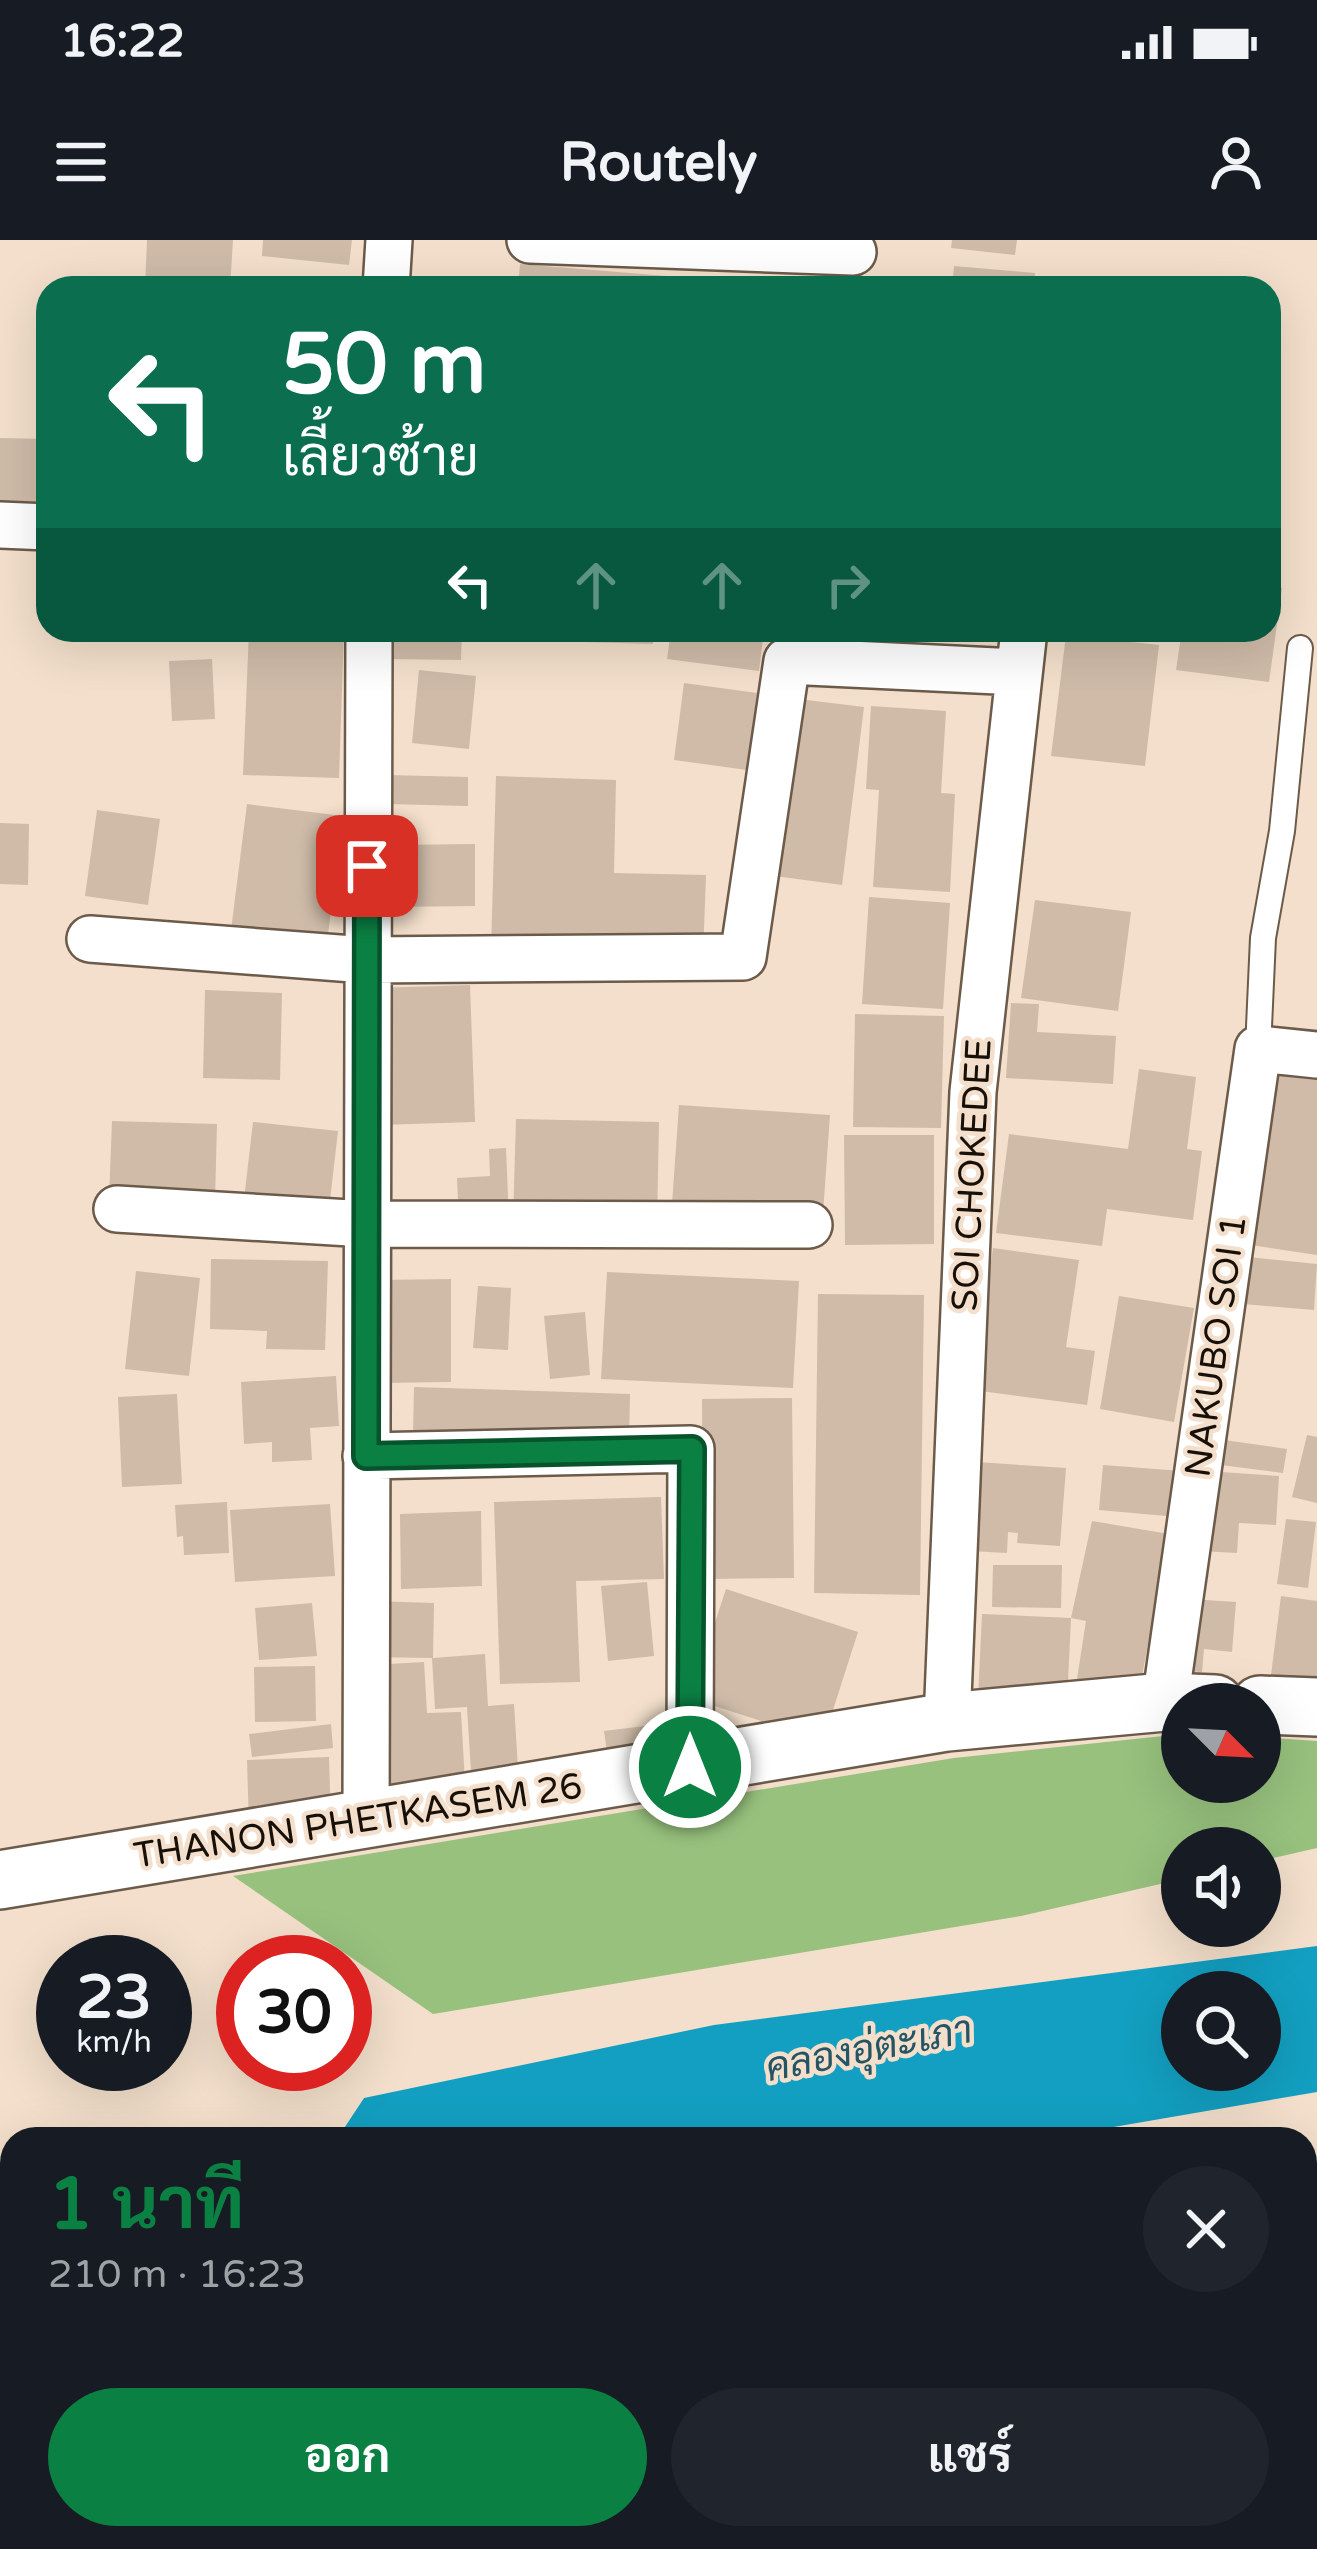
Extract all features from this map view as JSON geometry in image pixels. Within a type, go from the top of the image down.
[{"type":"street","points":[[387,276],[389,240]]},
{"type":"street","points":[[530,240],[853,252]]},
{"type":"street","points":[[0,525],[36,526]]},
{"type":"street","points":[[366,1820],[368,642]]},
{"type":"street","points":[[90,939],[366,960],[743,957],[789,645],[1021,651]]},
{"type":"street","name":"SOI CHOKEDEE","points":[[947,1722],[973,1092],[1021,651]]},
{"type":"street","points":[[1258,1049],[1317,1055]]},
{"type":"street","name":"NAKUBO SOI 1","points":[[1192,1683],[1258,1049]]},
{"type":"street","points":[[117,1209],[367,1224],[809,1225]]},
{"type":"street","points":[[366,1456],[692,1449],[690,1767]]},
{"type":"street","name":"THANON PHETKASEM 26","points":[[0,1880],[947,1722],[1161,1705]]},
{"type":"street","points":[[1281,1706],[1317,1707]]},
{"type":"lane","points":[[1258,1049],[1263,938],[1282,831],[1300,648]]},
{"type":"green space","points":[[1161,1736],[1161,1803],[1281,1803],[1281,1738],[1317,1741],[1317,1848],[1281,1856],[1281,1827],[1161,1827],[1161,1884],[1021,1916],[433,2014],[372,1972],[372,1935],[319,1935],[233,1876],[954,1758]]},
{"type":"water","name":"คลองอุ่ตะเภา","points":[[1317,1946],[1317,2092],[1114,2127],[345,2127],[364,2098],[714,2025]]},
{"type":"building","points":[[147,240],[233,240],[231,276],[145,276]]},
{"type":"building","points":[[263,240],[352,240],[349,265],[262,256]]},
{"type":"building","points":[[952,240],[1017,240],[1015,255],[951,248]]},
{"type":"building","points":[[520,264],[666,276],[519,276]]},
{"type":"building","points":[[954,266],[1035,273],[1035,276],[953,276]]},
{"type":"building","points":[[0,438],[36,439],[36,510],[0,508]]},
{"type":"building","points":[[249,642],[344,642],[339,778],[243,775]]},
{"type":"building","points":[[386,642],[462,642],[461,660],[385,659]]},
{"type":"building","points":[[669,642],[763,642],[759,671],[667,659]]},
{"type":"building","points":[[1065,642],[1159,645],[1145,766],[1051,756]]},
{"type":"building","points":[[1180,642],[1275,642],[1269,682],[1176,670]]},
{"type":"building","points":[[212,659],[215,719],[172,721],[169,661]]},
{"type":"building","points":[[419,670],[476,676],[469,749],[412,743]]},
{"type":"building","points":[[684,683],[757,693],[747,770],[674,760]]},
{"type":"building","points":[[790,698],[864,707],[842,885],[767,875]]},
{"type":"building","points":[[871,706],[946,711],[941,793],[955,794],[950,892],[873,887],[879,790],[866,789]]},
{"type":"building","points":[[387,775],[468,777],[468,806],[386,804]]},
{"type":"building","points":[[496,776],[616,780],[614,873],[706,875],[703,956],[491,949]]},
{"type":"building","points":[[247,804],[343,816],[327,942],[231,930]]},
{"type":"building","points":[[97,810],[160,819],[148,905],[85,896]]},
{"type":"building","points":[[0,823],[29,824],[28,885],[0,884]]},
{"type":"building","points":[[475,844],[475,906],[392,907],[392,845]]},
{"type":"building","points":[[869,897],[950,903],[943,1009],[862,1004]]},
{"type":"building","points":[[1035,900],[1131,912],[1118,1011],[1021,998]]},
{"type":"building","points":[[470,985],[475,1122],[379,1125],[374,988]]},
{"type":"building","points":[[205,990],[282,993],[280,1080],[203,1078]]},
{"type":"building","points":[[1011,1003],[1039,1004],[1037,1032],[1116,1036],[1113,1084],[1006,1078]]},
{"type":"building","points":[[855,1014],[944,1016],[941,1128],[853,1127]]},
{"type":"building","points":[[1278,1060],[1317,1065],[1317,1255],[1251,1245]]},
{"type":"building","points":[[1139,1069],[1196,1077],[1187,1149],[1202,1151],[1193,1220],[1107,1209],[1102,1246],[996,1233],[1009,1134],[1128,1149]]},
{"type":"building","points":[[679,1105],[830,1115],[822,1227],[671,1218]]},
{"type":"building","points":[[516,1119],[659,1122],[657,1223],[513,1220]]},
{"type":"building","points":[[112,1121],[217,1124],[215,1201],[109,1199]]},
{"type":"building","points":[[253,1122],[338,1131],[328,1218],[243,1208]]},
{"type":"building","points":[[844,1135],[934,1135],[934,1244],[845,1245]]},
{"type":"building","points":[[506,1148],[509,1222],[459,1224],[457,1178],[490,1176],[489,1149]]},
{"type":"building","points":[[993,1248],[1079,1260],[1066,1347],[1095,1351],[1087,1405],[973,1390]]},
{"type":"building","points":[[1248,1257],[1317,1264],[1314,1310],[1243,1304]]},
{"type":"building","points":[[211,1259],[328,1261],[325,1350],[266,1349],[267,1331],[210,1329]]},
{"type":"building","points":[[136,1271],[200,1278],[189,1376],[125,1369]]},
{"type":"building","points":[[607,1272],[799,1281],[793,1388],[601,1379]]},
{"type":"building","points":[[451,1279],[451,1382],[380,1383],[379,1280]]},
{"type":"building","points":[[478,1286],[511,1288],[508,1350],[473,1348]]},
{"type":"building","points":[[818,1294],[924,1295],[920,1595],[814,1593]]},
{"type":"building","points":[[1119,1296],[1194,1308],[1174,1422],[1100,1409]]},
{"type":"building","points":[[585,1312],[590,1375],[550,1379],[544,1316]]},
{"type":"building","points":[[336,1376],[339,1426],[310,1428],[312,1460],[272,1462],[272,1442],[244,1444],[241,1382]]},
{"type":"building","points":[[414,1387],[630,1394],[629,1440],[413,1434]]},
{"type":"building","points":[[177,1394],[182,1484],[122,1487],[118,1397]]},
{"type":"building","points":[[792,1398],[794,1578],[703,1579],[702,1399]]},
{"type":"building","points":[[1307,1435],[1317,1437],[1317,1503],[1292,1497]]},
{"type":"building","points":[[1210,1438],[1287,1449],[1283,1473],[1205,1463]]},
{"type":"building","points":[[977,1462],[1066,1468],[1060,1546],[1017,1543],[1018,1533],[1008,1532],[1007,1553],[970,1551]]},
{"type":"building","points":[[1103,1465],[1182,1471],[1178,1517],[1099,1510]]},
{"type":"building","points":[[1206,1471],[1279,1476],[1276,1525],[1239,1523],[1237,1553],[1201,1551]]},
{"type":"building","points":[[661,1497],[664,1579],[576,1581],[580,1682],[500,1684],[494,1502]]},
{"type":"building","points":[[227,1502],[229,1553],[184,1555],[183,1536],[177,1537],[175,1505]]},
{"type":"building","points":[[330,1504],[335,1576],[235,1582],[230,1510]]},
{"type":"building","points":[[481,1511],[482,1586],[401,1589],[400,1514]]},
{"type":"building","points":[[1286,1519],[1316,1522],[1308,1588],[1277,1584]]},
{"type":"building","points":[[1092,1521],[1169,1534],[1137,1702],[1075,1692],[1086,1621],[1071,1618]]},
{"type":"building","points":[[993,1565],[1062,1565],[1061,1608],[992,1607]]},
{"type":"building","points":[[647,1582],[654,1656],[608,1661],[601,1586]]},
{"type":"building","points":[[726,1589],[858,1632],[823,1741],[690,1698]]},
{"type":"building","points":[[1281,1596],[1317,1601],[1317,1697],[1281,1692],[1281,1683],[1270,1683]]},
{"type":"building","points":[[1190,1599],[1236,1602],[1232,1652],[1204,1649],[1202,1672],[1185,1671]]},
{"type":"building","points":[[372,1601],[434,1603],[433,1658],[485,1654],[488,1706],[514,1704],[519,1784],[472,1787],[467,1707],[435,1709],[432,1658],[371,1657]]},
{"type":"building","points":[[312,1603],[317,1656],[259,1660],[255,1608]]},
{"type":"building","points":[[982,1614],[1071,1618],[1067,1703],[978,1699]]},
{"type":"building","points":[[424,1662],[427,1713],[461,1712],[466,1800],[378,1804],[371,1665]]},
{"type":"building","points":[[315,1666],[316,1721],[255,1722],[254,1667]]},
{"type":"building","points":[[331,1724],[333,1748],[252,1757],[249,1734]]},
{"type":"building","points":[[653,1725],[658,1761],[609,1766],[604,1731]]},
{"type":"building","points":[[329,1757],[331,1823],[249,1827],[247,1760]]},
{"type":"route","points":[[367,866],[366,1456],[692,1449],[690,1767]]}]
